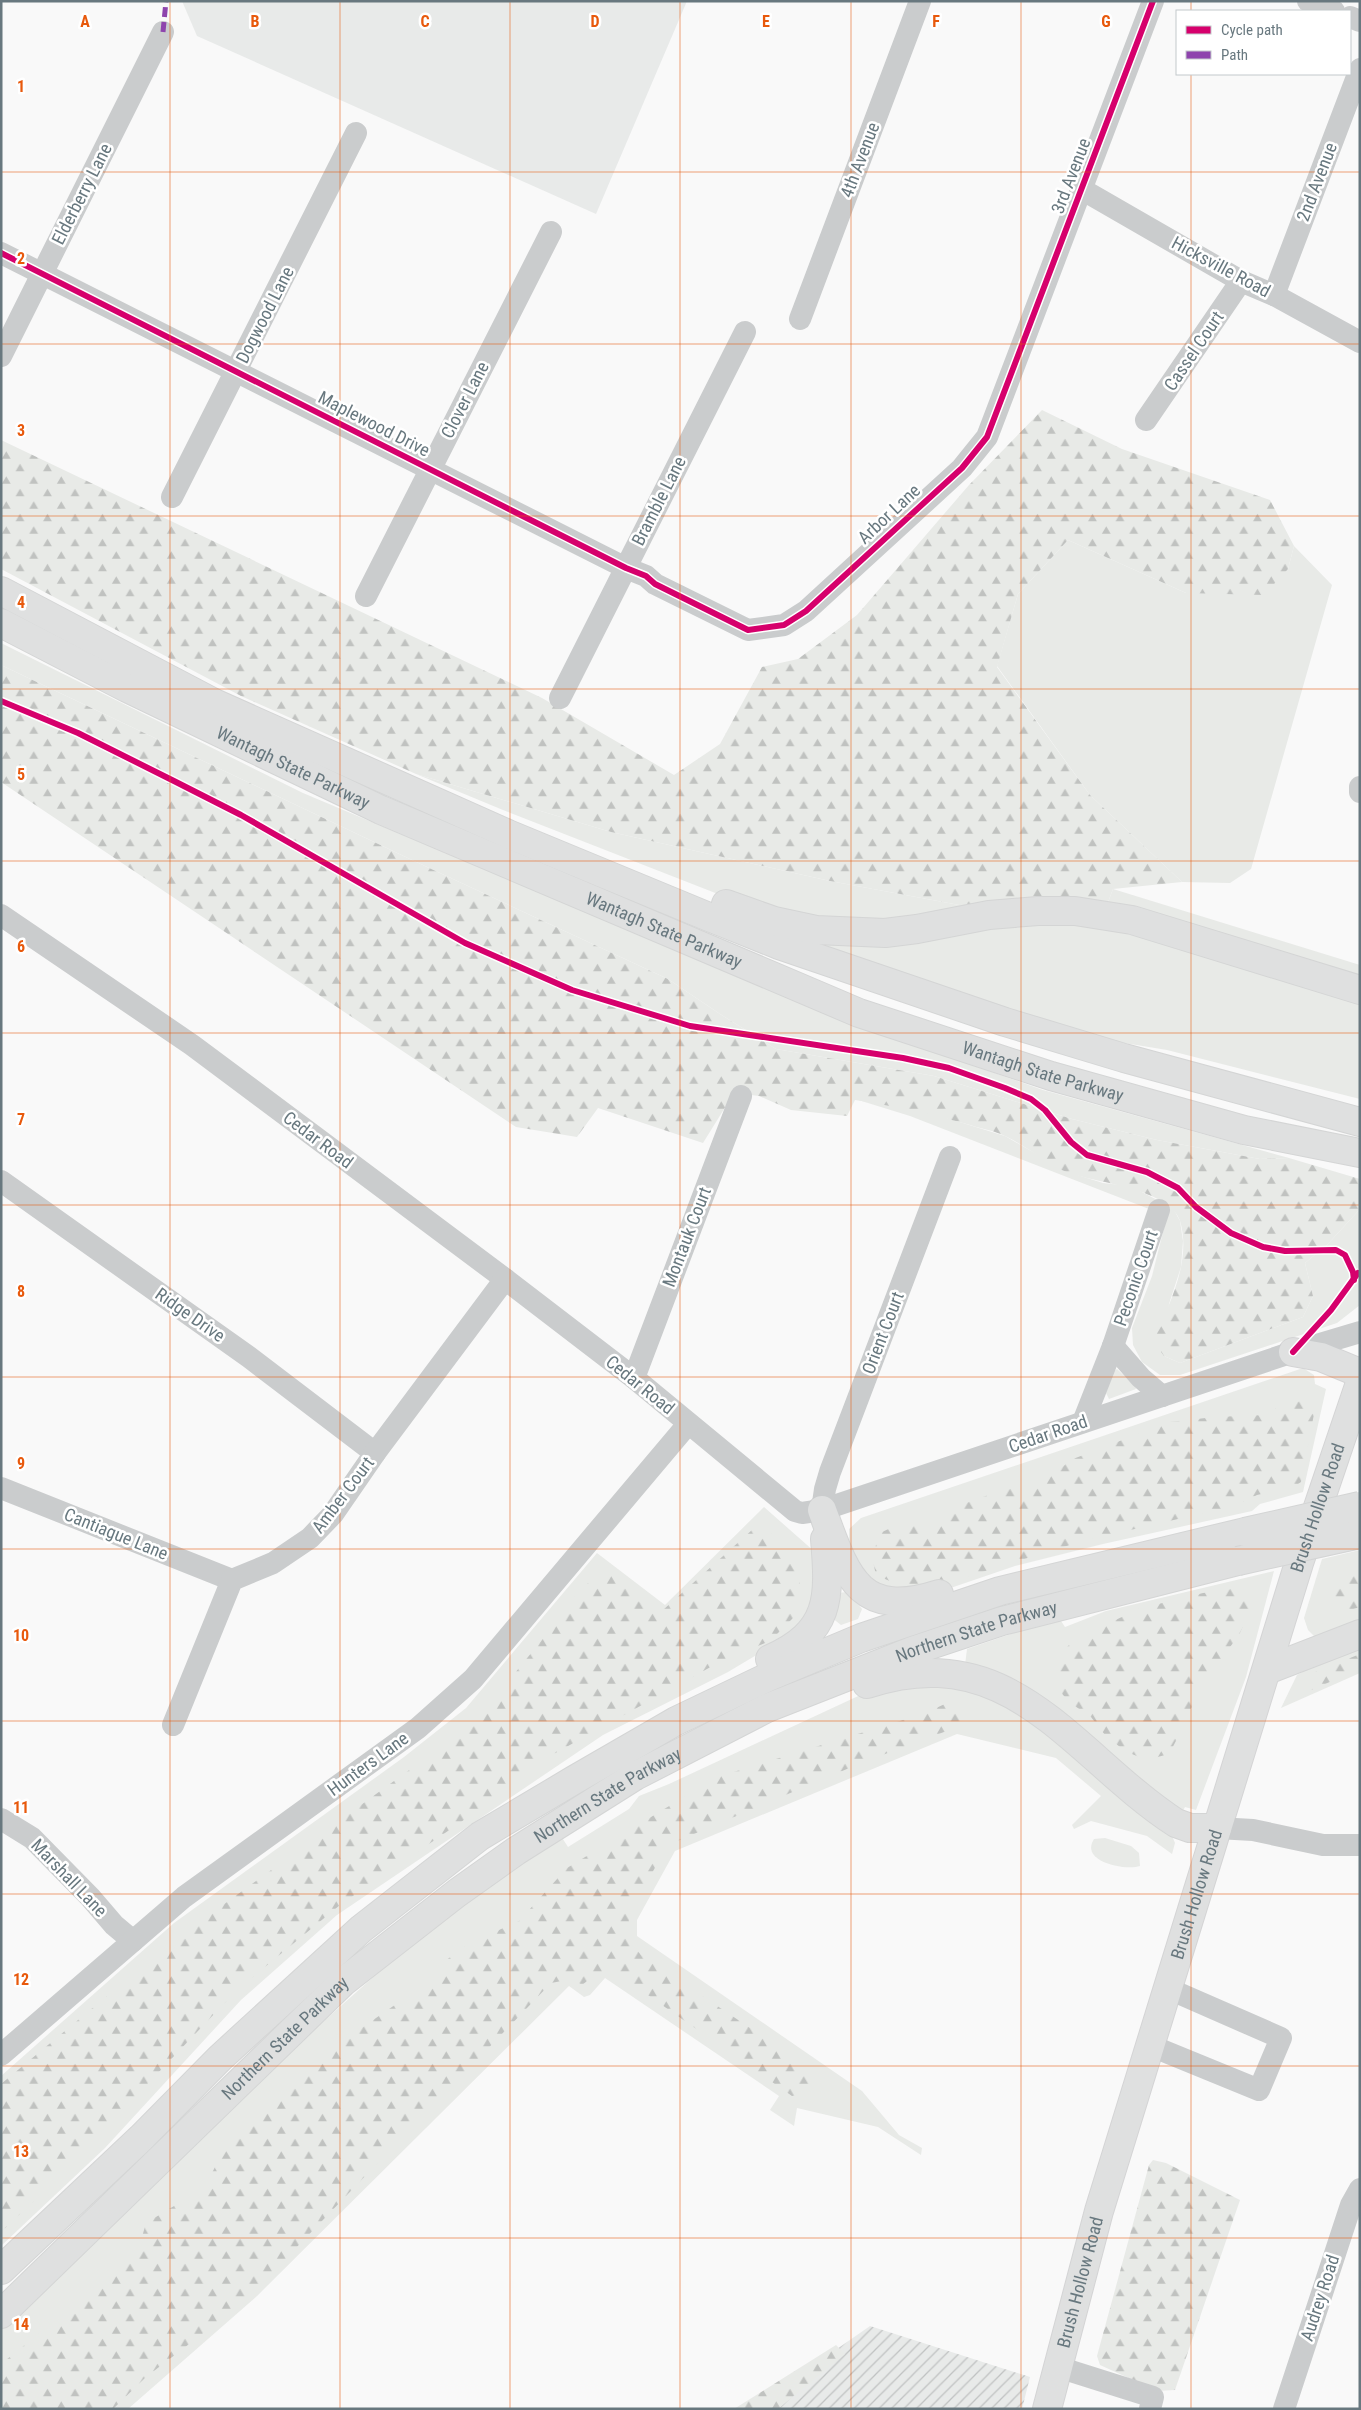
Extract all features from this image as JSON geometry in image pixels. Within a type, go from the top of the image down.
[{"type":"main road","name":"Wantagh State Parkway","points":[[1,591],[214,703],[508,834],[709,918],[895,985],[1005,1022],[1124,1058],[1360,1122]]},
{"type":"main road","name":"Wantagh State Parkway","points":[[1,623],[127,688],[381,810],[858,1013],[1051,1076],[1234,1128],[1360,1153]]},
{"type":"main road","points":[[508,834],[637,873],[774,922],[816,930],[885,933],[917,929],[989,915],[1038,911],[1075,911],[1132,920],[1360,990]]},
{"type":"main road","points":[[1293,1352],[1321,1357],[1360,1373]]},
{"type":"main road","name":"Brush Hollow Road","points":[[1047,2409],[1098,2211],[1149,2045],[1169,1989],[1299,1563],[1360,1383]]},
{"type":"main road","name":"Northern State Parkway","points":[[1,2270],[141,2138],[220,2058],[361,1929],[480,1836],[676,1721],[768,1677],[861,1638],[970,1600],[1087,1569],[1360,1506]]},
{"type":"main road","points":[[822,1510],[839,1554],[850,1576],[869,1594],[892,1602],[918,1601],[958,1588],[1087,1569]]},
{"type":"main road","points":[[676,1721],[754,1666],[793,1648],[813,1630],[820,1618],[827,1593],[822,1510]]},
{"type":"main road","name":"Northern State Parkway","points":[[1,2314],[343,1982],[457,1893],[516,1851],[635,1776],[767,1708],[872,1666],[957,1635],[1047,1609],[1238,1561],[1360,1534]]},
{"type":"main road","points":[[1267,1670],[1360,1634]]},
{"type":"main road","points":[[767,1708],[908,1674],[943,1673],[974,1678],[1003,1688],[1030,1705],[1176,1823],[1190,1828],[1217,1828]]},
{"type":"street","name":"4th Avenue","points":[[800,319],[920,1]]},
{"type":"street","name":"3rd Avenue","points":[[1016,360],[1083,190],[1153,1]]},
{"type":"street","points":[[1308,1],[1331,10]]},
{"type":"street","name":"Elderberry Lane","points":[[1,356],[164,32]]},
{"type":"street","name":"2nd Avenue","points":[[1274,295],[1360,69]]},
{"type":"street","name":"Dogwood Lane","points":[[172,497],[356,132]]},
{"type":"street","name":"Hicksville Road","points":[[1083,190],[1241,281],[1274,295],[1360,342]]},
{"type":"street","name":"Clover Lane","points":[[366,596],[551,232]]},
{"type":"street","name":"Maplewood Drive","points":[[1,253],[626,568],[646,576],[656,584],[732,622]]},
{"type":"street","name":"Cassel Court","points":[[1146,420],[1241,281]]},
{"type":"street","name":"Bramble Lane","points":[[560,698],[745,332]]},
{"type":"street","name":"Arbor Lane","points":[[732,622],[748,630],[784,625],[806,611],[962,468],[987,437],[1016,360]]},
{"type":"street","points":[[1360,787],[1360,792]]},
{"type":"street","name":"Cedar Road","points":[[1,915],[192,1046],[505,1279],[634,1378],[791,1508],[802,1513],[822,1510],[1293,1352],[1360,1332]]},
{"type":"street","name":"Montauk Court","points":[[634,1378],[741,1096]]},
{"type":"street","name":"Orient Court","points":[[822,1510],[830,1472],[950,1157]]},
{"type":"street","name":"Ridge Drive","points":[[1,1181],[248,1357],[375,1453]]},
{"type":"street","name":"Peconic Court","points":[[1082,1422],[1113,1346],[1159,1210]]},
{"type":"street","name":"Amber Court","points":[[232,1580],[273,1563],[310,1538],[333,1514],[375,1453],[505,1279]]},
{"type":"street","name":"Peconic Court","points":[[1113,1346],[1141,1378],[1162,1396]]},
{"type":"street","name":"Hunters Lane","points":[[1,2056],[184,1897],[418,1728],[473,1679],[688,1424]]},
{"type":"street","name":"Cantiague Lane","points":[[1,1488],[232,1580]]},
{"type":"street","points":[[173,1726],[232,1580]]},
{"type":"street","name":"Marshall Lane","points":[[1,1819],[32,1838],[90,1897],[114,1925],[133,1941]]},
{"type":"street","points":[[1217,1828],[1254,1830],[1323,1845],[1360,1845]]},
{"type":"street","points":[[1149,2045],[1259,2090],[1281,2038],[1169,1989]]},
{"type":"street","name":"Audrey Road","points":[[1284,2409],[1351,2205],[1360,2188]]},
{"type":"street","points":[[1058,2367],[1152,2403]]},
{"type":"shaded area","points":[[182,1],[687,1],[596,214],[197,36]]},
{"type":"shaded area","points":[[870,2326],[1030,2377],[1022,2409],[751,2409]]},
{"type":"green space","points":[[1042,410],[1122,449],[1270,500],[1294,546],[1288,569],[1264,595],[1186,593],[1068,540],[1018,594],[997,667],[1090,795],[1182,882],[1113,889],[1107,905],[970,907],[830,881],[611,832],[416,774],[241,696],[1,569],[1,440],[542,698],[674,775],[720,744],[762,667],[798,659],[857,615],[969,485]]},
{"type":"green space","points":[[1068,540],[1186,593],[1288,569],[1294,546],[1332,585],[1251,869],[1230,883],[1182,882],[1090,795],[997,666],[1018,594]]},
{"type":"green space","points":[[1,643],[303,793],[678,951],[903,1041],[1043,1090],[1289,1158],[1260,1159],[1157,1140],[1072,1119],[934,1076],[776,1049],[668,979],[1,665]]},
{"type":"green space","points":[[1,665],[668,979],[776,1049],[934,1076],[1072,1119],[1157,1140],[1260,1159],[1289,1158],[1360,1179],[1360,1209],[1327,1245],[1305,1263],[1313,1296],[1303,1317],[1180,1363],[1164,1356],[1153,1341],[1172,1298],[1181,1267],[1183,1236],[1180,1221],[1174,1210],[1148,1194],[1069,1173],[998,1133],[927,1114],[855,1100],[847,1116],[791,1110],[759,1096],[734,1093],[703,1143],[598,1108],[577,1137],[516,1127],[1,782]]},
{"type":"green space","points":[[416,774],[611,832],[830,881],[970,907],[901,920],[820,921],[723,896]]},
{"type":"green space","points":[[1113,889],[1360,965],[1360,979],[1107,905]]},
{"type":"green space","points":[[1076,922],[1156,937],[1360,1002],[1360,1099],[1167,1050],[1094,1038],[895,973],[781,930]]},
{"type":"green space","points":[[855,1099],[924,1111],[1005,1136],[1068,1172],[1103,1183],[1130,1186],[1173,1208],[1180,1221],[1183,1241],[1181,1267],[1169,1304],[1164,1356],[1180,1363],[1303,1317],[1313,1296],[1305,1263],[1327,1245],[1360,1209],[1360,1305],[1337,1323],[1180,1375],[1160,1375],[1142,1362],[1133,1345],[1132,1328],[1152,1276],[1167,1216],[910,1116]]},
{"type":"green space","points":[[1303,1368],[1314,1375],[1315,1384],[1326,1389],[1303,1492],[1260,1504],[1252,1511],[1103,1544],[1015,1566],[933,1594],[882,1592],[849,1554],[849,1529],[861,1518]]},
{"type":"green space","points":[[1117,1369],[1136,1389],[1109,1399],[1106,1393],[1114,1371]]},
{"type":"green space","points":[[1310,1400],[1314,1414],[1301,1482],[1295,1486],[1257,1495],[1234,1506],[1083,1541],[920,1591],[901,1586],[876,1575],[872,1557],[880,1533],[897,1525],[930,1524],[958,1506],[991,1494],[1044,1480],[1073,1459],[1169,1422],[1215,1417],[1265,1415],[1285,1403]]},
{"type":"green space","points":[[764,1507],[815,1552],[823,1580],[806,1632],[770,1647],[728,1672],[603,1735],[337,1915],[241,2000],[105,2148],[1,2246],[1,2076],[174,1923],[404,1757],[466,1708],[597,1553],[665,1605]]},
{"type":"green space","points":[[766,1525],[800,1579],[798,1613],[770,1641],[725,1659],[550,1756],[461,1822],[340,1905],[237,1990],[56,2180],[1,2232],[1,2084],[172,1942],[474,1723],[550,1630],[581,1588],[602,1574],[613,1576],[647,1609],[663,1610],[752,1530]]},
{"type":"green space","points":[[1360,1550],[1360,1626],[1316,1638],[1308,1630],[1304,1618],[1322,1559]]},
{"type":"green space","points":[[1360,1564],[1360,1607],[1340,1613],[1330,1603],[1335,1590],[1344,1574]]},
{"type":"green space","points":[[1274,1571],[1246,1677],[1196,1810],[1185,1807],[1181,1814],[965,1665],[967,1649],[1022,1630],[1061,1621],[1065,1627],[1106,1611]]},
{"type":"green space","points":[[1245,1587],[1252,1594],[1254,1602],[1239,1635],[1198,1690],[1186,1722],[1169,1754],[1146,1760],[1125,1751],[1105,1735],[1091,1717],[1069,1702],[1059,1690],[1054,1677],[1057,1657],[1073,1641],[1138,1609],[1203,1593]]},
{"type":"green space","points":[[847,1592],[862,1609],[858,1619],[841,1625],[831,1617],[838,1593]]},
{"type":"green space","points":[[1360,1646],[1360,1673],[1281,1708],[1297,1675],[1330,1657]]},
{"type":"green space","points":[[1360,1654],[1360,1669],[1297,1696],[1310,1674]]},
{"type":"green space","points":[[918,1682],[974,1688],[1018,1709],[1170,1831],[1175,1843],[1172,1854],[1147,1836],[1091,1821],[1074,1829],[1072,1825],[1101,1796],[1056,1758],[957,1734],[675,1851],[637,1920],[637,1936],[862,2091],[899,2135],[922,2148],[921,2155],[878,2127],[797,2108],[794,2126],[770,2110],[779,2096],[605,1978],[590,1995],[584,1997],[569,1986],[257,2296],[128,2409],[1,2409],[1,2329],[114,2224],[268,2071],[380,1971],[457,1908],[561,1836],[568,1847],[629,1809],[639,1796],[669,1784],[869,1691]]},
{"type":"green space","points":[[947,1703],[977,1717],[952,1729],[861,1763],[668,1845],[629,1913],[629,1940],[641,1955],[810,2068],[818,2084],[812,2092],[792,2096],[632,1984],[606,1971],[596,1974],[582,1985],[572,1979],[551,1983],[244,2302],[146,2377],[113,2409],[1,2409],[1,2364],[57,2319],[140,2244],[146,2223],[174,2206],[200,2197],[222,2153],[350,2036],[402,2000],[428,1991],[445,1961],[468,1944],[519,1921],[567,1868],[717,1777],[923,1714]]},
{"type":"green space","points":[[1105,1838],[1131,1846],[1139,1853],[1140,1866],[1115,1866],[1098,1859],[1093,1854],[1091,1847],[1094,1839]]},
{"type":"green space","points":[[1153,2160],[1166,2163],[1240,2200],[1175,2390],[1157,2391],[1100,2365],[1097,2356],[1149,2165]]},
{"type":"green space","points":[[836,2345],[845,2354],[778,2409],[734,2409]]},
{"type":"marked path","points":[[163,32],[166,1]]},
{"type":"cycle path","points":[[1,253],[626,568],[646,576],[655,584],[748,630],[784,625],[806,611],[962,468],[987,437],[1153,1]]},
{"type":"cycle path","points":[[1,701],[78,733],[174,781],[241,815],[465,943],[572,990],[690,1026],[903,1058],[949,1068],[1005,1088],[1031,1099],[1045,1110],[1071,1142],[1087,1155],[1147,1172],[1178,1188],[1196,1207],[1231,1233],[1263,1247],[1285,1251],[1336,1250],[1345,1255],[1353,1272],[1354,1280]]},
{"type":"cycle path","points":[[1293,1352],[1331,1310],[1358,1273]]}]
